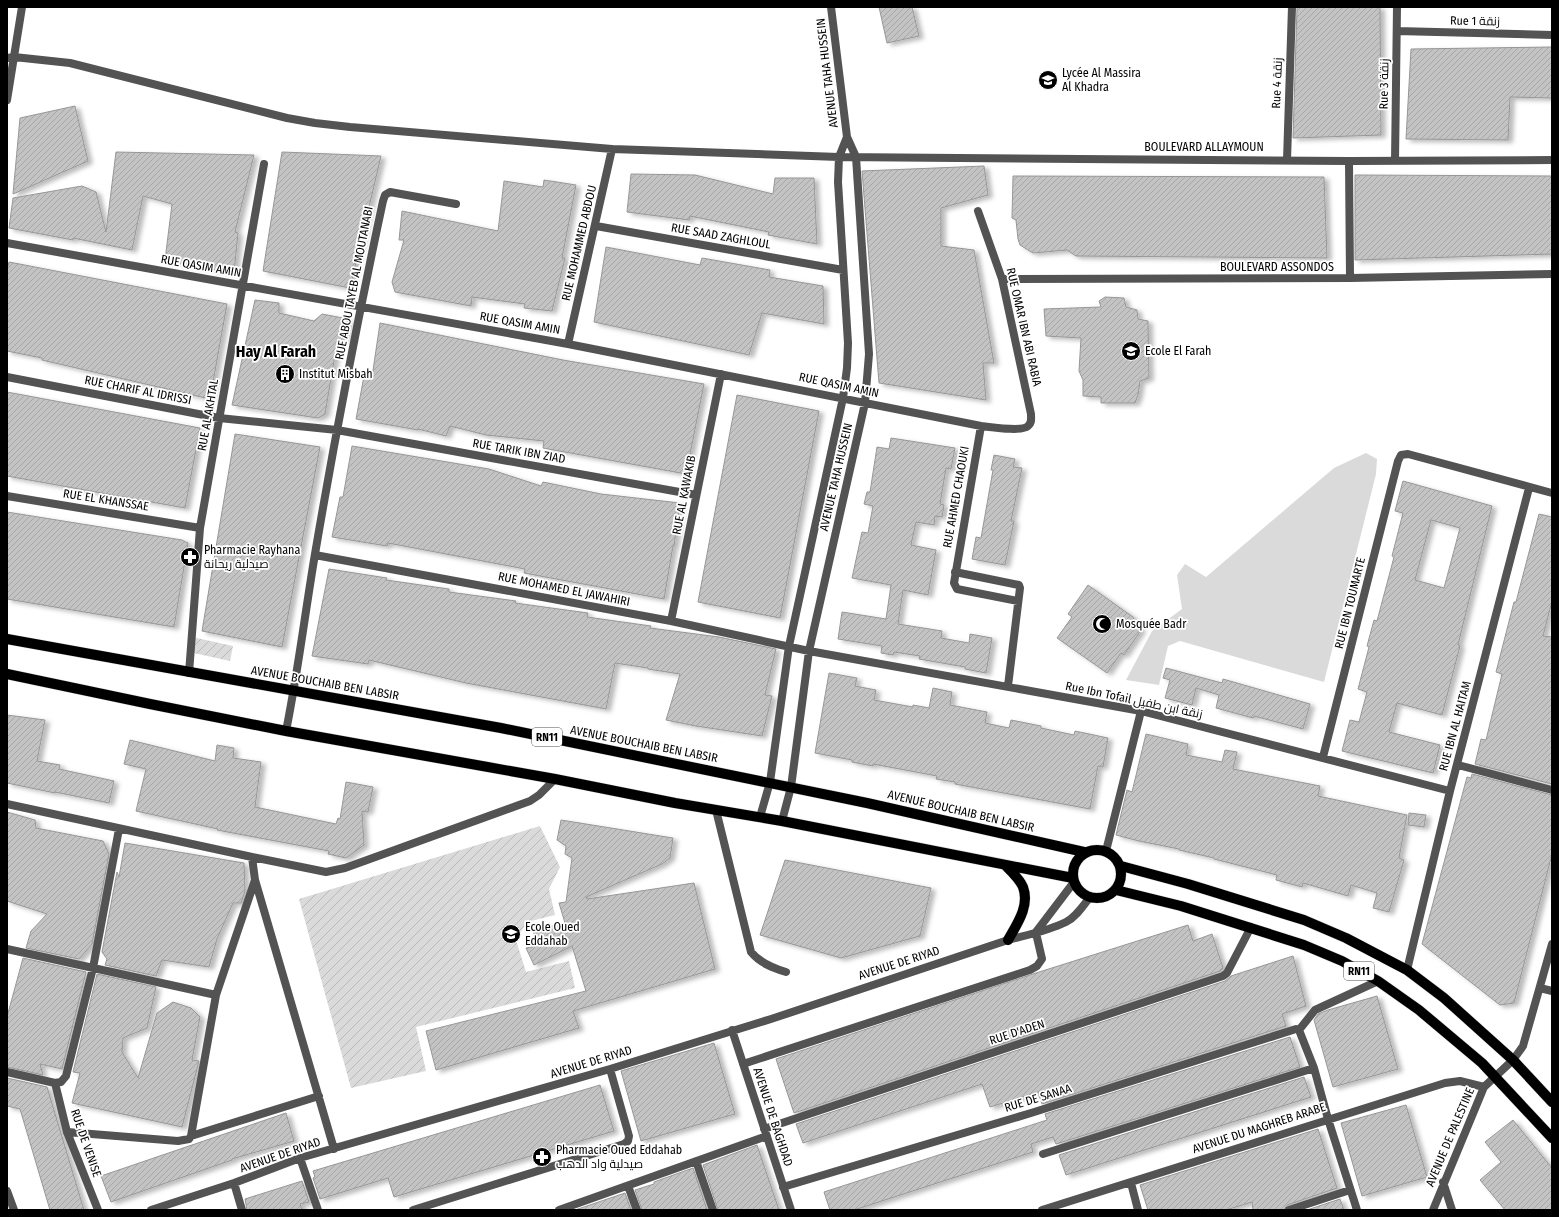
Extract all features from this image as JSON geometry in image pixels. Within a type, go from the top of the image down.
[{"type":"main road","name":"AVENUE BOUCHAIB BEN LABSIR","points":[[7,639],[501,728],[770,782],[1084,852]]},
{"type":"main road","points":[[7,674],[286,731],[782,821],[1074,880]]},
{"type":"main road","name":"RN11","points":[[1084,852],[1094,850],[1106,851]]},
{"type":"main road","points":[[1084,852],[1074,865],[1074,880],[1080,892],[1090,897],[1097,898],[1104,897],[1116,890],[1121,879],[1120,866],[1113,855],[1106,851]]},
{"type":"main road","points":[[1005,865],[1022,886],[1025,897],[1023,910],[1008,940]]},
{"type":"main road","name":"RN11","points":[[1120,866],[1188,884],[1304,920],[1346,938],[1407,970],[1444,998],[1513,1060],[1552,1102]]},
{"type":"main road","name":"RN11","points":[[1116,890],[1181,906],[1304,945],[1342,961],[1378,981],[1419,1010],[1482,1064],[1496,1077],[1552,1138]]},
{"type":"street","points":[[7,100],[10,58],[22,7]]},
{"type":"street","name":"AVENUE TAHA HUSSEIN","points":[[782,821],[790,787],[809,651],[866,404],[869,354],[856,157],[847,137],[831,7]]},
{"type":"street","name":"Rue 4 زنقة","points":[[1287,160],[1292,7]]},
{"type":"street","name":"Rue 3 زنقة","points":[[1395,161],[1397,7]]},
{"type":"street","name":"Rue 1 زنقة","points":[[1397,31],[1552,35]]},
{"type":"street","name":"BOULEVARD ALLAYMOUN","points":[[10,58],[70,62],[287,118],[315,123],[357,128],[612,149],[839,157],[1348,161],[1552,160]]},
{"type":"street","name":"AVENUE TAHA HUSSEIN","points":[[760,817],[770,782],[788,646],[842,398],[847,368],[848,343],[838,182],[839,157],[847,137]]},
{"type":"street","name":"RUE MOHAMMED ABDOU","points":[[568,344],[596,226],[612,149]]},
{"type":"street","points":[[1348,161],[1350,278]]},
{"type":"street","name":"RUE AL AKHTAL","points":[[189,672],[200,528],[264,164]]},
{"type":"street","name":"RUE ABOU TAYEB AL MOUTANABI","points":[[286,731],[294,691],[315,555],[337,430],[383,201],[387,193],[456,204]]},
{"type":"street","name":"RUE OMAR IBN ABI RABIA","points":[[978,211],[1002,279],[1031,414],[1032,421],[1028,427]]},
{"type":"street","name":"RUE SAAD ZAGHLOUL","points":[[596,226],[843,270]]},
{"type":"street","name":"RUE QASIM AMIN","points":[[7,243],[568,344],[981,426],[1021,429],[1028,427]]},
{"type":"street","name":"BOULEVARD ASSONDOS","points":[[1002,279],[1350,278],[1552,274]]},
{"type":"street","name":"RUE AL KAWAKIB","points":[[671,621],[721,374]]},
{"type":"street","name":"RUE CHARIF AL IDRISSI","points":[[7,377],[220,418],[337,430]]},
{"type":"street","name":"RUE AHMED CHAOUKI","points":[[981,426],[954,583],[956,589],[1018,601]]},
{"type":"street","name":"RUE TARIK IBN ZIAD","points":[[337,430],[696,495]]},
{"type":"street","name":"RUE IBN TOUMARTE","points":[[1324,757],[1398,461],[1401,455],[1408,454],[1529,488]]},
{"type":"street","points":[[1529,488],[1552,493]]},
{"type":"street","name":"RUE IBN AL HAITAM","points":[[1407,970],[1450,791],[1529,488]]},
{"type":"street","name":"RUE EL KHANSSAE","points":[[7,496],[200,528]]},
{"type":"street","name":"RUE MOHAMED EL JAWAHIRI","points":[[315,555],[671,621],[809,651]]},
{"type":"street","points":[[955,572],[1016,583],[1020,588],[1008,686]]},
{"type":"street","name":"Rue Ibn Tofail زنقة ابن طفيل","points":[[809,651],[1140,711],[1324,757],[1450,791]]},
{"type":"street","points":[[1106,851],[1140,711]]},
{"type":"street","points":[[1458,765],[1552,790]]},
{"type":"street","points":[[7,804],[326,872],[334,871],[530,801],[555,779]]},
{"type":"street","points":[[716,810],[751,952],[756,958],[768,966],[786,972]]},
{"type":"street","points":[[7,1072],[55,1083],[61,1082],[66,1076],[93,968],[119,829]]},
{"type":"street","points":[[252,857],[255,880],[334,1149]]},
{"type":"street","points":[[191,1136],[216,995],[255,880]]},
{"type":"street","points":[[743,1064],[1030,970],[1038,966],[1042,959],[1036,933],[1074,880]]},
{"type":"street","name":"AVENUE DE RIYAD","points":[[151,1210],[170,1207],[300,1158],[610,1070],[1008,940],[1036,933],[1066,922],[1078,912],[1090,897]]},
{"type":"street","name":"RUE D'ADEN","points":[[559,1210],[696,1161],[765,1133],[1223,976],[1227,973],[1251,927]]},
{"type":"street","name":"AVENUE DE PALESTINE","points":[[1433,1210],[1443,1182],[1484,1087],[1513,1060],[1523,1046],[1552,944]]},
{"type":"street","points":[[7,949],[216,995]]},
{"type":"street","points":[[1357,1210],[1328,1119],[1314,1068],[1299,1030],[1315,1010],[1378,981]]},
{"type":"street","points":[[1540,988],[1552,991]]},
{"type":"street","name":"RUE DE SANAA","points":[[783,1187],[1031,1113],[1296,1029],[1299,1030]]},
{"type":"street","name":"AVENUE DE BAGHDAD","points":[[732,1030],[791,1210]]},
{"type":"street","points":[[1043,1154],[1314,1068]]},
{"type":"street","points":[[413,1210],[624,1144],[628,1141],[629,1136],[610,1070]]},
{"type":"street","name":"AVENUE DU MAGHREB ARABE","points":[[1042,1210],[1445,1082],[1460,1081],[1484,1087]]},
{"type":"street","name":"RUE DE VENISE","points":[[55,1083],[67,1132],[98,1210]]},
{"type":"street","points":[[67,1132],[178,1141],[189,1139],[191,1136],[319,1096]]},
{"type":"street","points":[[300,1158],[318,1210]]},
{"type":"street","points":[[696,1161],[713,1210]]},
{"type":"street","points":[[1131,1182],[1138,1210]]},
{"type":"street","points":[[1443,1182],[1452,1210]]},
{"type":"street","points":[[234,1183],[242,1210]]},
{"type":"street","points":[[628,1186],[636,1210]]},
{"type":"street","points":[[7,1190],[14,1210]]},
{"type":"street","points":[[1289,1210],[1350,1190]]},
{"type":"street","points":[[1449,1201],[1458,1210]]},
{"type":"shaded area","points":[[1366,453],[1377,459],[1376,474],[1324,682],[1180,641],[1168,646],[1159,685],[1126,680],[1152,631],[1182,609],[1177,575],[1185,564],[1206,577],[1334,468]]},
{"type":"shaded area","points":[[192,637],[233,646],[230,661],[189,652]]},
{"type":"shaded area","points":[[540,826],[560,867],[549,889],[555,915],[527,922],[516,940],[526,972],[569,961],[575,988],[416,1027],[426,1071],[351,1088],[299,899]]},
{"type":"building","points":[[879,7],[912,7],[919,36],[887,43]]},
{"type":"building","points":[[1297,7],[1380,7],[1381,135],[1293,138]]},
{"type":"building","points":[[1552,47],[1552,98],[1510,97],[1508,140],[1406,139],[1411,49]]},
{"type":"building","points":[[75,106],[88,161],[13,194],[20,118]]},
{"type":"building","points":[[116,152],[254,155],[235,232],[238,233],[234,273],[165,260],[172,204],[143,196],[132,250],[73,238],[73,240],[9,228],[13,198],[82,186],[96,192],[106,232]]},
{"type":"building","points":[[282,152],[381,156],[350,288],[263,271]]},
{"type":"building","points":[[984,166],[988,195],[941,208],[941,246],[974,250],[994,363],[983,363],[986,400],[879,383],[862,171]]},
{"type":"building","points":[[631,174],[695,175],[773,194],[775,178],[814,178],[817,244],[768,235],[769,232],[690,216],[689,220],[627,212]]},
{"type":"building","points":[[1355,175],[1552,176],[1552,254],[1355,260]]},
{"type":"building","points":[[1013,176],[1324,177],[1327,258],[1076,256],[1067,250],[1033,253],[1020,245],[1016,220],[1012,218]]},
{"type":"building","points":[[544,180],[576,185],[562,258],[565,258],[552,311],[524,308],[525,304],[472,297],[471,306],[395,292],[392,282],[404,240],[399,240],[402,211],[498,231],[504,181],[543,187]]},
{"type":"building","points":[[606,247],[700,265],[702,258],[770,270],[769,277],[823,286],[824,324],[762,313],[749,355],[594,322]]},
{"type":"building","points":[[9,262],[227,304],[210,399],[42,360],[42,358],[7,351],[7,269]]},
{"type":"building","points":[[1105,297],[1124,298],[1126,307],[1137,310],[1138,319],[1148,321],[1149,378],[1140,381],[1135,403],[1101,403],[1101,397],[1083,396],[1083,380],[1079,371],[1081,338],[1046,336],[1044,309],[1101,307],[1099,301]]},
{"type":"building","name":"Institut Misbah","points":[[255,300],[279,303],[279,313],[314,321],[322,314],[348,319],[344,338],[337,343],[325,414],[318,418],[232,405]]},
{"type":"building","points":[[380,323],[563,360],[704,384],[686,474],[543,448],[544,441],[486,435],[450,426],[446,436],[418,429],[356,419],[364,376],[372,377]]},
{"type":"building","points":[[7,392],[200,428],[185,508],[7,476]]},
{"type":"building","points":[[737,395],[819,411],[780,618],[698,602]]},
{"type":"building","points":[[235,434],[320,447],[282,647],[202,631]]},
{"type":"building","points":[[891,438],[955,448],[951,469],[946,468],[940,504],[944,505],[942,517],[935,516],[934,525],[916,522],[911,545],[936,550],[928,595],[903,590],[898,624],[942,631],[941,638],[969,643],[970,634],[992,638],[986,673],[965,669],[965,667],[919,659],[920,656],[894,652],[893,655],[881,653],[882,646],[838,639],[842,612],[886,619],[891,585],[852,578],[862,532],[868,533],[873,506],[864,504],[867,492],[870,492],[877,447],[889,449]]},
{"type":"building","points":[[352,446],[489,469],[541,486],[543,482],[601,494],[680,503],[664,599],[524,573],[525,569],[388,543],[387,546],[332,537],[340,497],[343,497]]},
{"type":"building","points":[[994,455],[1015,459],[1013,467],[1022,468],[1011,521],[1014,521],[1005,565],[972,559],[976,537],[981,538],[993,470],[991,470]]},
{"type":"building","points":[[1403,481],[1492,506],[1458,645],[1460,646],[1442,715],[1397,703],[1389,732],[1440,745],[1433,773],[1342,751],[1350,720],[1359,722],[1367,692],[1358,689],[1369,647],[1367,646],[1374,620],[1377,621],[1394,557],[1392,556],[1403,513],[1395,511]],"holes":[[[1431,520],[1460,528],[1444,588],[1415,580]]]},
{"type":"building","points":[[7,512],[182,540],[188,543],[174,627],[7,599]]},
{"type":"building","points":[[1539,514],[1552,517],[1552,601],[1543,636],[1552,637],[1552,784],[1475,764],[1481,739],[1486,740],[1502,674],[1496,672]]},
{"type":"building","points":[[329,569],[387,578],[386,580],[449,589],[449,592],[588,613],[587,617],[651,626],[650,628],[719,637],[776,649],[765,695],[772,696],[762,736],[666,720],[680,674],[648,668],[615,663],[606,709],[466,683],[369,660],[368,664],[312,656]]},
{"type":"building","name":"Mosquée Badr","points":[[1088,585],[1133,617],[1141,630],[1124,655],[1121,653],[1107,673],[1057,638],[1072,617],[1068,614]]},
{"type":"building","points":[[1166,668],[1222,683],[1223,679],[1310,704],[1303,729],[1216,708],[1219,695],[1196,688],[1192,705],[1165,698],[1170,680],[1163,678]]},
{"type":"building","points":[[829,673],[857,678],[855,686],[876,690],[874,700],[913,707],[913,705],[929,708],[933,688],[952,692],[950,705],[987,712],[985,723],[1009,728],[1011,720],[1074,735],[1075,731],[1108,738],[1103,767],[1098,766],[1090,809],[955,784],[955,782],[936,779],[937,776],[873,764],[873,766],[852,762],[852,760],[815,753]]},
{"type":"building","points":[[7,715],[45,720],[37,761],[60,765],[59,769],[114,781],[109,803],[7,783]]},
{"type":"building","points":[[1146,734],[1188,744],[1186,755],[1222,762],[1225,750],[1237,752],[1233,769],[1320,786],[1318,796],[1407,815],[1399,858],[1404,860],[1389,912],[1373,908],[1377,893],[1351,885],[1348,896],[1303,883],[1302,887],[1276,880],[1277,875],[1179,849],[1116,835],[1127,790],[1132,792]]},
{"type":"building","points":[[130,740],[215,761],[217,745],[234,748],[233,758],[261,762],[255,807],[336,824],[338,818],[340,819],[346,782],[373,787],[368,812],[362,811],[364,845],[346,858],[328,854],[329,851],[217,830],[218,829],[136,811],[146,769],[124,764]]},
{"type":"building","points":[[1472,774],[1552,795],[1552,854],[1514,1003],[1500,1005],[1422,944],[1467,777],[1471,778]]},
{"type":"building","points":[[7,812],[35,820],[36,828],[103,841],[109,854],[92,944],[79,959],[26,948],[31,931],[47,914],[7,901]]},
{"type":"building","points":[[1409,813],[1426,815],[1424,827],[1408,825]]},
{"type":"building","points":[[561,820],[673,838],[670,858],[662,864],[586,897],[587,899],[694,883],[715,969],[573,1011],[579,1028],[436,1070],[426,1031],[586,991],[572,946],[534,965],[526,948],[537,946],[533,930],[565,923],[559,903],[566,902],[572,858],[565,854],[566,846],[557,840]]},
{"type":"building","points":[[125,843],[244,863],[245,891],[241,903],[233,903],[217,939],[209,967],[162,960],[156,976],[105,965],[107,959],[102,952],[117,872],[119,877]]},
{"type":"building","points":[[785,860],[931,888],[920,936],[841,958],[760,935]]},
{"type":"building","points":[[1188,925],[1193,941],[1212,934],[1223,968],[1220,971],[794,1113],[776,1059],[1036,973]]},
{"type":"building","points":[[1293,956],[1306,1006],[1282,1014],[1286,1026],[1042,1104],[1038,1092],[990,1107],[982,1084],[803,1143],[796,1124],[1225,981],[1231,976]]},
{"type":"building","points":[[23,958],[86,972],[62,1069],[40,1064],[43,1075],[7,1067],[7,1017]]},
{"type":"building","points":[[97,974],[156,987],[147,1028],[123,1038],[122,1052],[138,1078],[157,1013],[173,1002],[191,1008],[200,1017],[192,1060],[199,1061],[182,1127],[72,1103],[80,1073],[73,1072]]},
{"type":"building","points":[[1377,996],[1398,1069],[1333,1087],[1314,1020],[1318,1014],[1328,1010]]},
{"type":"building","points":[[1290,1037],[1300,1067],[1056,1144],[1053,1137],[1031,1144],[1033,1152],[854,1210],[830,1210],[824,1192],[1047,1120],[1045,1114]]},
{"type":"building","points":[[714,1043],[735,1114],[641,1141],[621,1071]]},
{"type":"building","points":[[1304,1077],[1311,1097],[1066,1175],[1059,1155]]},
{"type":"building","points":[[7,1078],[47,1087],[84,1210],[50,1210],[20,1109],[7,1106]]},
{"type":"building","points":[[600,1085],[614,1131],[394,1197],[388,1178],[320,1199],[313,1178],[315,1177],[313,1171]]},
{"type":"building","points":[[1406,1105],[1427,1177],[1362,1196],[1341,1123]]},
{"type":"building","points":[[286,1113],[294,1141],[232,1159],[111,1202],[101,1176]]},
{"type":"building","points":[[1513,1120],[1552,1168],[1552,1210],[1505,1210],[1480,1180],[1501,1162],[1485,1142]]},
{"type":"building","points":[[1318,1129],[1337,1188],[1287,1205],[1284,1210],[1253,1210],[1252,1202],[1226,1210],[1148,1210],[1140,1185]]},
{"type":"building","points":[[757,1145],[779,1210],[718,1210],[703,1165]]},
{"type":"building","points":[[693,1168],[707,1210],[642,1210],[635,1190]]},
{"type":"building","points":[[302,1181],[309,1202],[300,1204],[302,1210],[247,1210],[245,1199]]},
{"type":"building","points":[[625,1193],[631,1210],[575,1210]]},
{"type":"building","points":[[1340,1199],[1344,1210],[1307,1210]]},
{"type":"place","name":"Lycée Al Massira Al Khadra","points":[[1048,80]]},
{"type":"place","name":"Ecole El Farah","points":[[1131,351]]},
{"type":"place","name":"Institut Misbah","points":[[285,374]]},
{"type":"place","name":"Pharmacie Rayhana صيدلية ريحانة","points":[[190,557]]},
{"type":"place","name":"Mosquée Badr","points":[[1102,624]]},
{"type":"place","name":"Ecole Oued Eddahab","points":[[511,934]]},
{"type":"place","name":"Pharmacie Oued Eddahab صيدلية واد الدهب","points":[[542,1157]]},
{"type":"district","name":"Hay Al Farah","points":[[276,351]]}]
